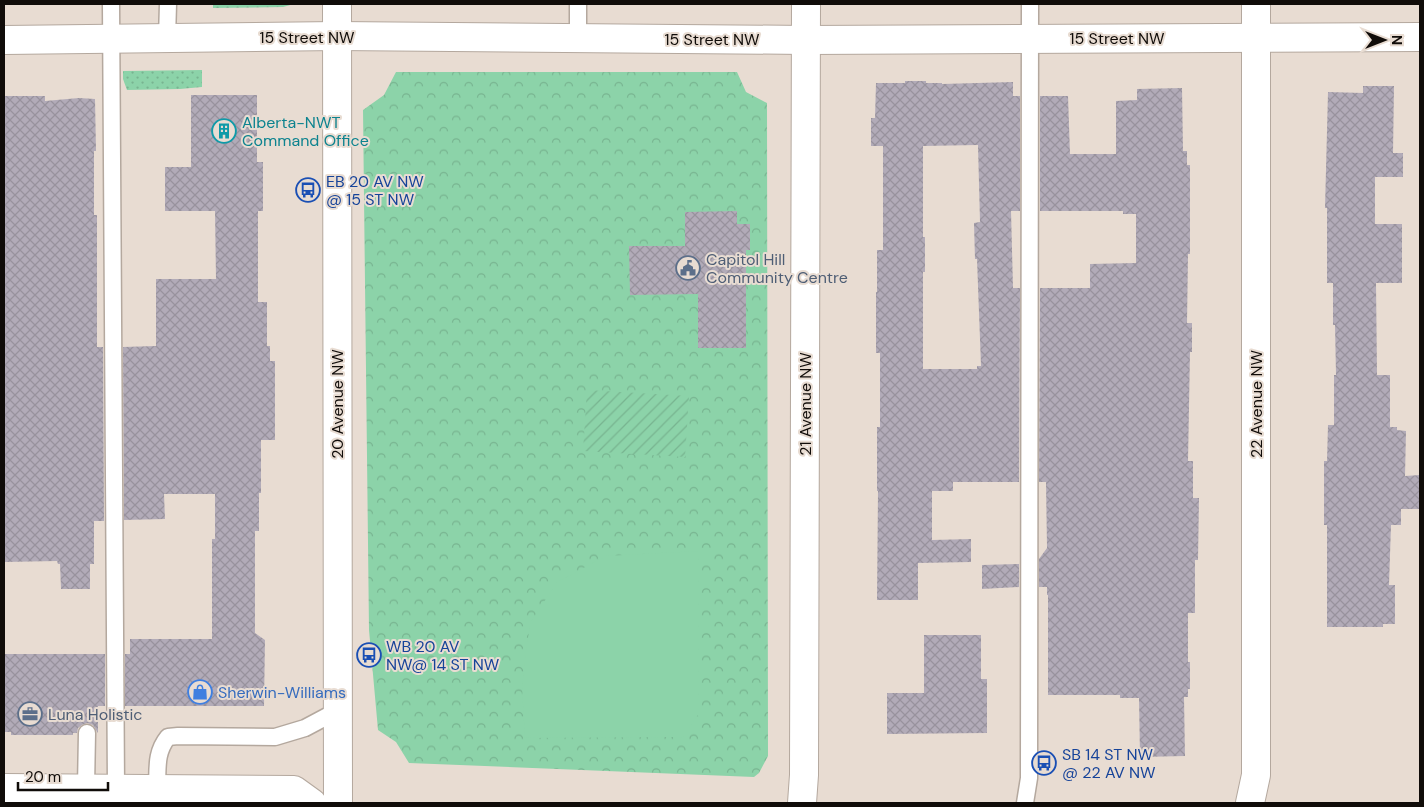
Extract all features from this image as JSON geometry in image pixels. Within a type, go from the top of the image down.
[{"type":"street","name":"20 Avenue NW","points":[[338,4],[338,803]]},
{"type":"street","name":"21 Avenue NW","points":[[802,803],[804,775],[806,4]]},
{"type":"street","name":"22 Avenue NW","points":[[1250,803],[1256,775],[1256,4]]},
{"type":"street","name":"15 Street NW","points":[[4,40],[338,36],[806,40],[1420,37]]},
{"type":"street","points":[[4,788],[294,790],[312,803]]},
{"type":"lane","points":[[111,4],[116,788]]},
{"type":"lane","points":[[167,38],[168,4]]},
{"type":"lane","points":[[578,4],[578,38]]},
{"type":"lane","points":[[1025,803],[1029,778],[1030,4]]},
{"type":"lane","points":[[157,788],[159,753],[168,737],[274,737],[305,728],[337,711]]},
{"type":"lane","points":[[86,788],[87,733]]},
{"type":"green space","points":[[213,4],[294,4],[283,7],[213,8]]},
{"type":"green space","points":[[202,70],[202,87],[127,90],[123,79],[123,71]]},
{"type":"green space","points":[[396,72],[737,72],[746,92],[767,103],[768,756],[759,773],[754,777],[409,763],[396,742],[378,730],[369,630],[363,110],[384,95]]},
{"type":"green space","points":[[587,390],[689,396],[685,457],[583,451]]},
{"type":"green space","points":[[698,551],[698,715],[683,737],[525,738],[522,686],[530,623],[557,582],[606,556]]},
{"type":"building","points":[[905,81],[926,81],[926,83],[942,84],[1013,82],[1013,96],[1020,96],[1020,211],[1011,211],[1013,288],[1020,288],[1019,482],[953,482],[953,491],[932,491],[932,540],[971,539],[971,562],[918,563],[918,600],[877,600],[877,427],[880,427],[880,353],[876,353],[876,292],[877,250],[883,250],[883,146],[871,146],[871,118],[875,118],[876,83],[905,83]],"holes":[[[978,145],[980,222],[974,223],[981,366],[977,366],[977,369],[923,369],[923,272],[925,272],[923,146]]]},
{"type":"building","points":[[1363,86],[1394,86],[1393,153],[1403,153],[1403,177],[1375,177],[1375,224],[1402,224],[1402,283],[1376,283],[1377,375],[1390,375],[1390,427],[1397,427],[1397,430],[1406,431],[1405,476],[1420,475],[1420,509],[1401,509],[1401,525],[1391,525],[1389,585],[1395,585],[1395,624],[1383,624],[1383,627],[1327,627],[1327,525],[1324,525],[1324,461],[1327,461],[1328,425],[1334,425],[1334,375],[1336,375],[1333,283],[1327,283],[1327,208],[1325,208],[1328,92],[1363,93]]},
{"type":"building","points":[[1182,88],[1183,151],[1187,151],[1187,165],[1190,165],[1190,254],[1188,254],[1187,323],[1192,323],[1192,352],[1190,352],[1188,461],[1193,461],[1193,498],[1199,498],[1198,560],[1195,560],[1195,613],[1188,613],[1190,689],[1188,689],[1188,697],[1184,697],[1185,756],[1140,757],[1139,698],[1120,698],[1120,695],[1048,695],[1048,595],[1047,587],[1039,587],[1039,559],[1047,548],[1046,482],[1039,482],[1040,288],[1090,288],[1090,264],[1136,263],[1136,214],[1123,214],[1123,211],[1040,211],[1040,96],[1068,96],[1070,154],[1116,154],[1116,101],[1137,100],[1137,89]]},
{"type":"building","points":[[191,95],[257,95],[257,162],[263,162],[263,211],[258,211],[258,302],[267,302],[267,346],[270,346],[270,361],[275,361],[275,440],[261,440],[259,531],[255,531],[255,633],[265,640],[264,706],[125,706],[125,654],[130,654],[130,639],[212,639],[212,539],[215,539],[215,494],[164,494],[165,519],[124,520],[123,347],[156,346],[156,279],[216,279],[215,211],[165,211],[165,167],[191,167]]},
{"type":"building","points":[[4,96],[45,96],[45,101],[79,98],[95,99],[94,215],[97,215],[97,347],[103,347],[104,521],[94,521],[94,564],[90,564],[90,589],[61,589],[60,564],[57,561],[4,562]]},
{"type":"building","name":"Capitol Hill Community Centre","points":[[737,211],[737,224],[750,224],[750,250],[746,250],[746,348],[698,348],[698,294],[630,295],[629,246],[685,246],[685,212]]},
{"type":"building","points":[[1019,564],[1019,587],[982,589],[982,565]]},
{"type":"building","points":[[924,635],[981,635],[981,679],[987,679],[987,733],[887,734],[887,693],[924,693]]},
{"type":"building","points":[[4,654],[105,654],[105,706],[98,706],[98,733],[93,725],[87,723],[78,728],[77,733],[73,733],[73,735],[11,735],[11,732],[4,732]]},
{"type":"place","name":"Alberta-NWT Command Office","points":[[224,131]]},
{"type":"place","name":"EB 20 AV NW @ 15 ST NW","points":[[308,190]]},
{"type":"place","name":"Capitol Hill Community Centre","points":[[688,268]]},
{"type":"place","name":"WB 20 AV NW@ 14 ST NW","points":[[369,655]]},
{"type":"place","name":"Sherwin-Williams","points":[[200,692]]},
{"type":"place","name":"Luna Holistic","points":[[30,714]]},
{"type":"place","name":"SB 14 ST NW @ 22 AV NW","points":[[1044,763]]}]
